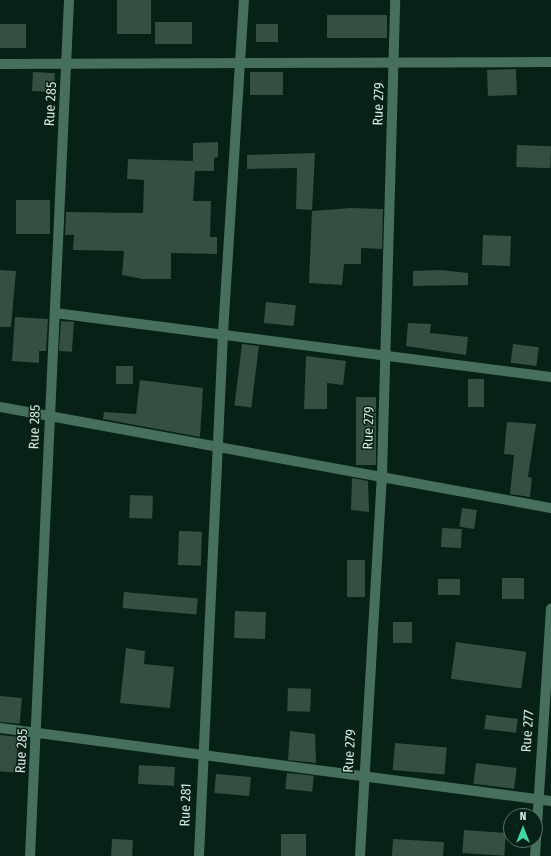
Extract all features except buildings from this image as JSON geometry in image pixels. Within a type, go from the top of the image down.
[{"type":"street","name":"Rue 285","points":[[30,856],[37,733],[49,416],[69,0]]},
{"type":"street","name":"Rue 281","points":[[199,856],[202,755],[223,333],[243,63],[244,0]]},
{"type":"street","name":"Rue 279","points":[[360,856],[362,776],[382,474],[395,63],[395,0]]},
{"type":"street","points":[[0,64],[551,62]]},
{"type":"street","points":[[55,313],[223,333],[551,377]]},
{"type":"street","points":[[0,407],[218,449],[382,474],[551,508]]},
{"type":"street","name":"Rue 277","points":[[535,856],[551,609]]},
{"type":"street","points":[[0,728],[551,801]]}]
